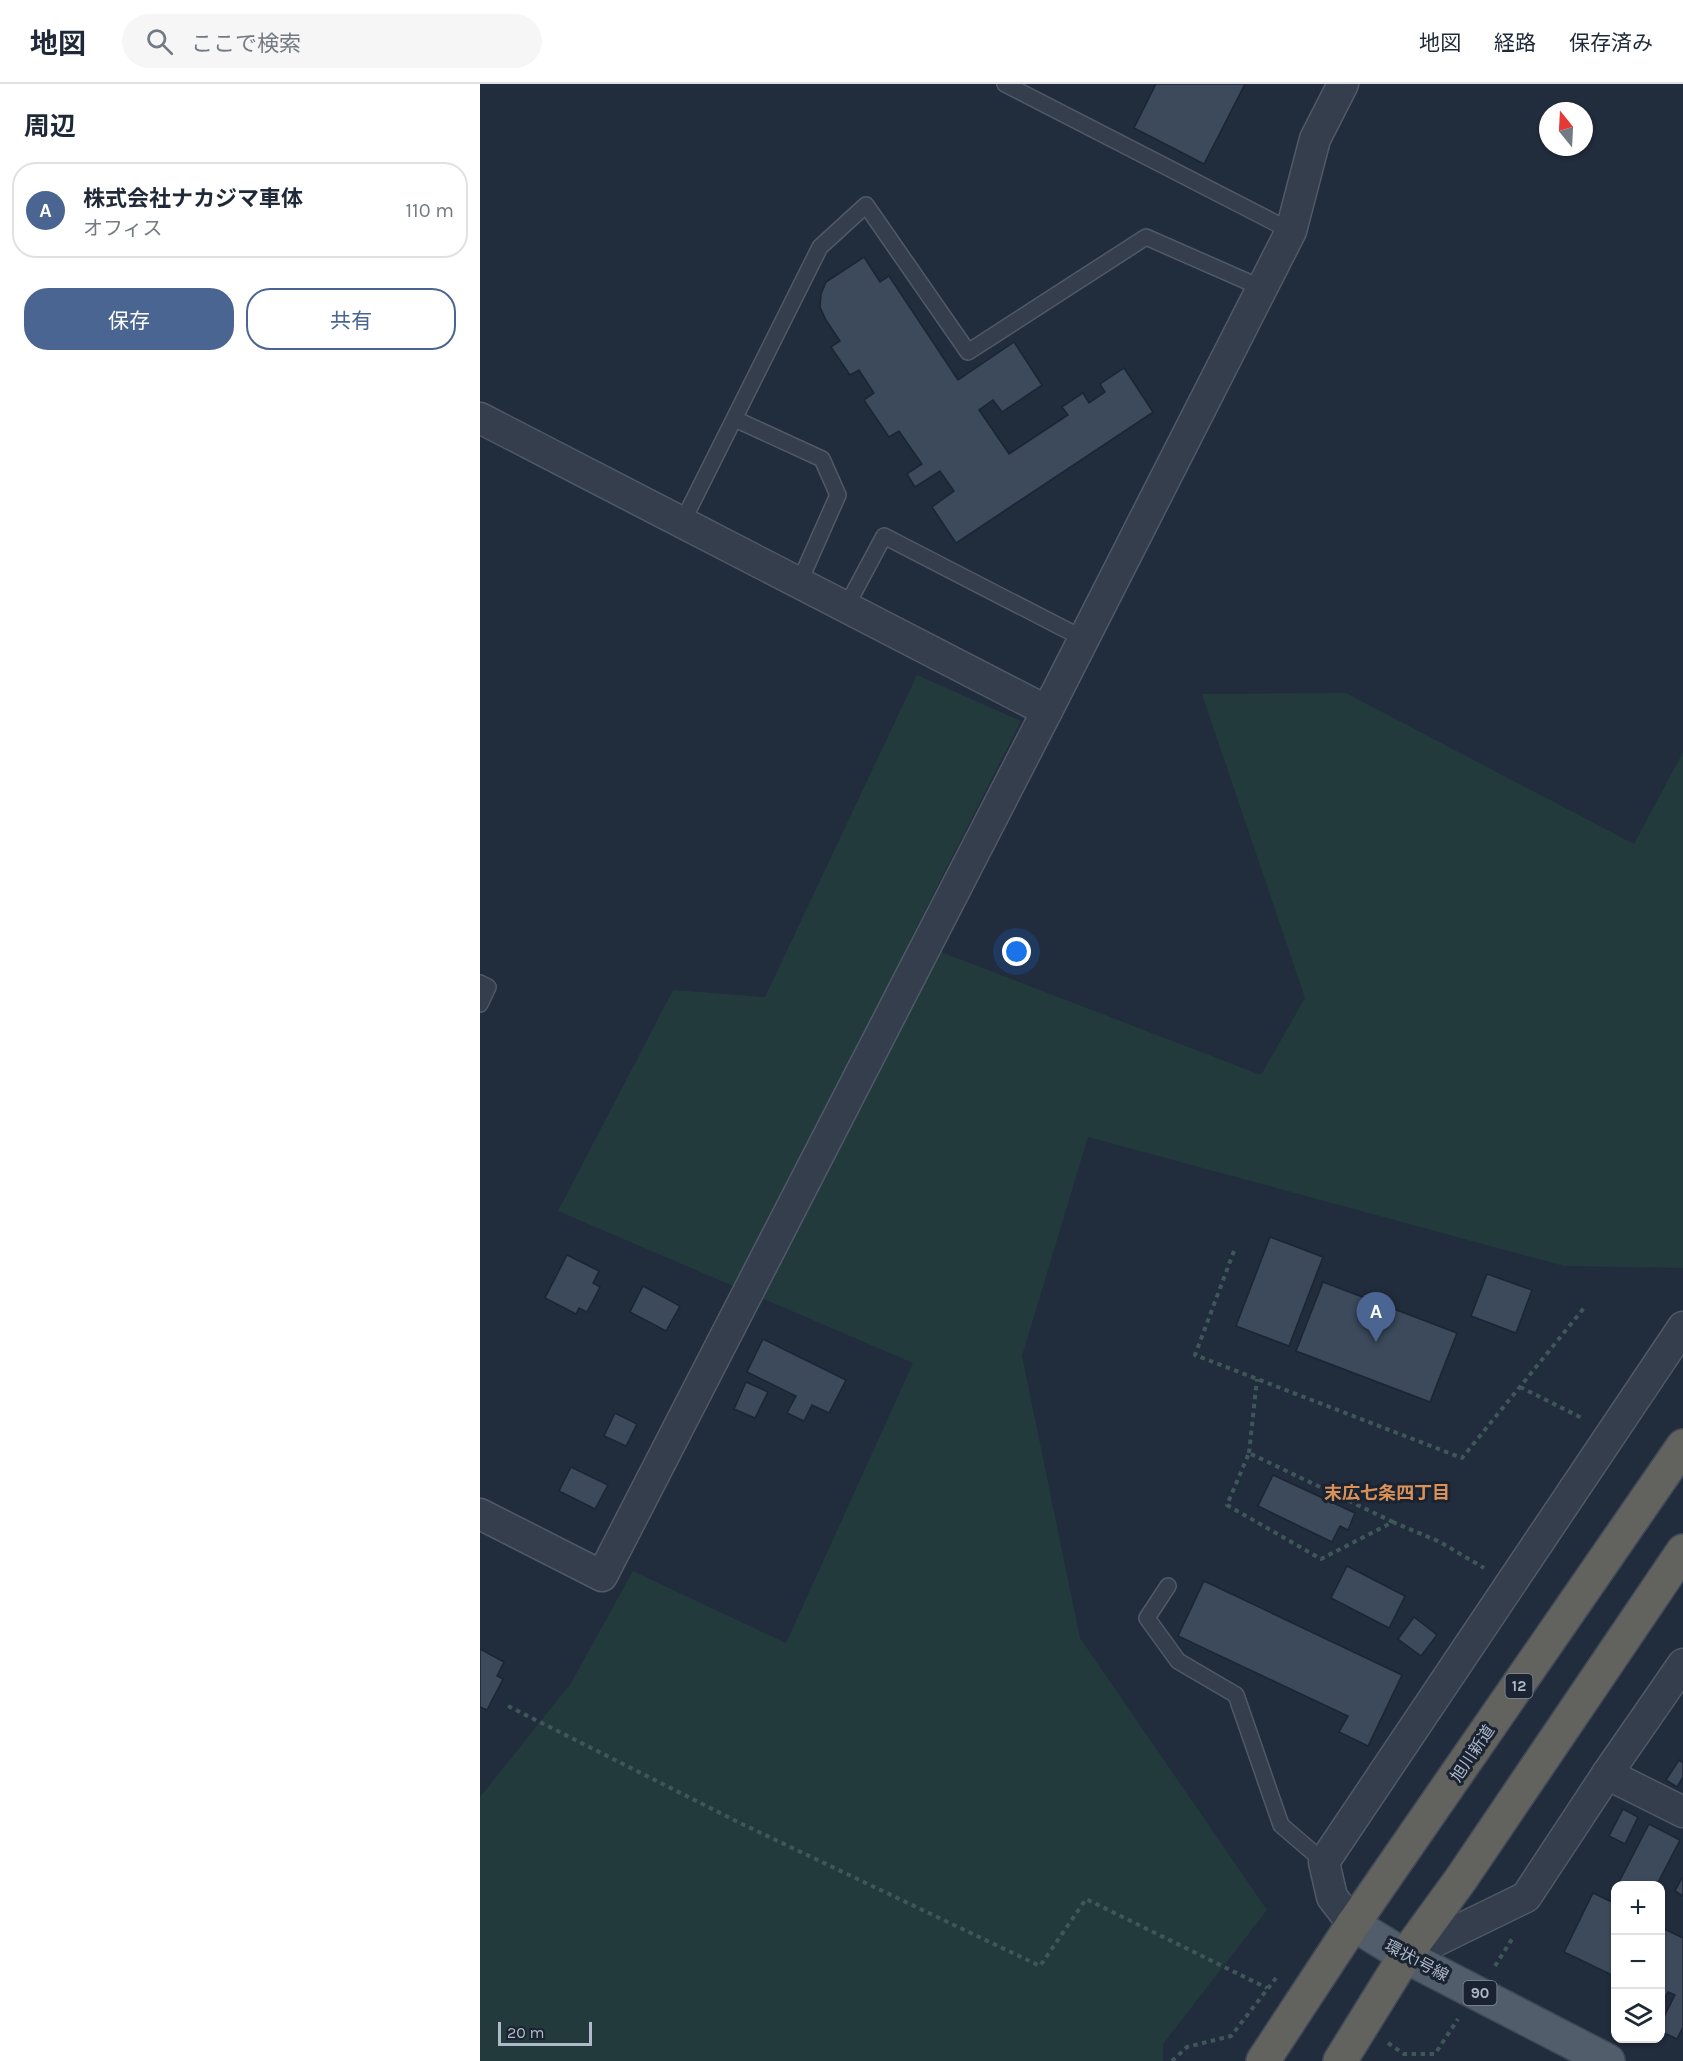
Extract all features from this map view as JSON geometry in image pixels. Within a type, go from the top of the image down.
[{"type":"highway","name":"旭川新道","points":[[1263,2061],[1353,1924],[1683,1446]]},
{"type":"highway","points":[[1340,2061],[1406,1956],[1461,1879],[1683,1551]]},
{"type":"main road","name":"環状1号線","points":[[1353,1924],[1406,1956],[1477,1991],[1599,2059]]},
{"type":"street","points":[[480,1514],[602,1576],[1291,231],[1315,140],[1343,84]]},
{"type":"street","points":[[480,418],[1047,711]]},
{"type":"street","points":[[1353,1924],[1332,1897],[1324,1862],[1683,1327]]},
{"type":"street","points":[[1406,1956],[1526,1897],[1606,1774],[1683,1664]]},
{"type":"street","points":[[1606,1774],[1683,1812]]},
{"type":"lane","points":[[1005,84],[1291,231]]},
{"type":"lane","points":[[682,523],[820,247],[866,205],[968,352],[1146,237],[1262,288]]},
{"type":"lane","points":[[735,419],[822,459],[838,495],[799,583]]},
{"type":"lane","points":[[846,607],[884,536],[1084,639]]},
{"type":"lane","points":[[480,983],[488,987],[480,1004]]},
{"type":"lane","points":[[1168,1586],[1147,1618],[1178,1661],[1236,1695],[1281,1825],[1324,1862]]},
{"type":"path","points":[[1234,1251],[1195,1355],[1462,1458],[1584,1308]]},
{"type":"path","points":[[1257,1379],[1249,1453],[1227,1505],[1321,1559],[1393,1522]]},
{"type":"path","points":[[1520,1387],[1612,1432]]},
{"type":"path","points":[[1249,1453],[1440,1542],[1510,1583]]},
{"type":"path","points":[[508,1706],[740,1823],[1040,1966],[1086,1899],[1267,1988]]},
{"type":"path","points":[[1172,2061],[1187,2047],[1231,2036]]},
{"type":"green space","points":[[917,675],[1021,721],[910,940],[1261,1075],[1305,998],[1202,694],[1346,693],[1634,844],[1683,752],[1683,1268],[1564,1266],[1088,1137],[1022,1356],[1080,1638],[1267,1910],[1163,2044],[1163,2061],[480,2061],[480,1797],[571,1683],[633,1571],[786,1643],[913,1363],[558,1211],[673,990],[765,997]]},
{"type":"building","points":[[1156,84],[1245,84],[1204,164],[1134,128]]},
{"type":"building","points":[[864,257],[880,282],[889,276],[958,380],[1014,342],[1042,385],[1002,412],[993,400],[979,410],[1009,454],[1068,415],[1062,407],[1083,393],[1089,403],[1105,392],[1100,384],[1124,368],[1153,412],[956,543],[932,507],[954,491],[940,471],[915,487],[907,474],[922,464],[899,431],[889,437],[864,400],[874,393],[859,370],[850,375],[831,347],[840,341],[820,307],[821,294],[826,282]]},
{"type":"building","points":[[1270,1237],[1323,1257],[1289,1346],[1236,1326]]},
{"type":"building","points":[[567,1255],[599,1271],[593,1283],[600,1287],[587,1312],[579,1308],[576,1314],[545,1298]]},
{"type":"building","points":[[1487,1274],[1532,1290],[1516,1333],[1471,1316]]},
{"type":"building","points":[[1323,1282],[1457,1333],[1430,1402],[1296,1351]]},
{"type":"building","points":[[643,1286],[680,1306],[666,1331],[630,1312]]},
{"type":"building","points":[[763,1339],[846,1380],[829,1413],[812,1405],[804,1421],[787,1413],[796,1396],[747,1372]]},
{"type":"building","points":[[746,1382],[768,1392],[755,1418],[734,1409]]},
{"type":"building","points":[[615,1413],[637,1424],[626,1446],[604,1436]]},
{"type":"building","points":[[571,1467],[608,1485],[595,1509],[559,1491]]},
{"type":"building","points":[[1273,1475],[1355,1513],[1348,1530],[1340,1526],[1332,1542],[1258,1506]]},
{"type":"building","points":[[1347,1566],[1405,1596],[1389,1628],[1331,1598]]},
{"type":"building","points":[[1204,1581],[1402,1675],[1368,1746],[1339,1732],[1348,1716],[1178,1636]]},
{"type":"building","points":[[1414,1617],[1437,1635],[1421,1656],[1398,1639]]},
{"type":"building","points":[[480,1649],[504,1662],[497,1676],[503,1679],[487,1710],[480,1707]]},
{"type":"building","points":[[1679,1760],[1683,1763],[1683,1777],[1677,1787],[1666,1780]]},
{"type":"building","points":[[1623,1809],[1638,1817],[1625,1844],[1609,1836]]},
{"type":"building","points":[[1649,1824],[1680,1840],[1659,1881],[1620,1881]]},
{"type":"building","points":[[1683,1876],[1683,1896],[1675,1891]]},
{"type":"building","points":[[1593,1893],[1611,1902],[1611,1975],[1564,1952]]},
{"type":"building","points":[[1665,1929],[1683,1938],[1683,2027],[1677,2039],[1665,2033],[1665,2015],[1675,1995],[1668,1992],[1665,1997]]},
{"type":"place","name":"株式会社ナカジマ車体","points":[[1376,1342]]},
{"type":"district","name":"末広七条四丁目","points":[[1387,1493]]}]
